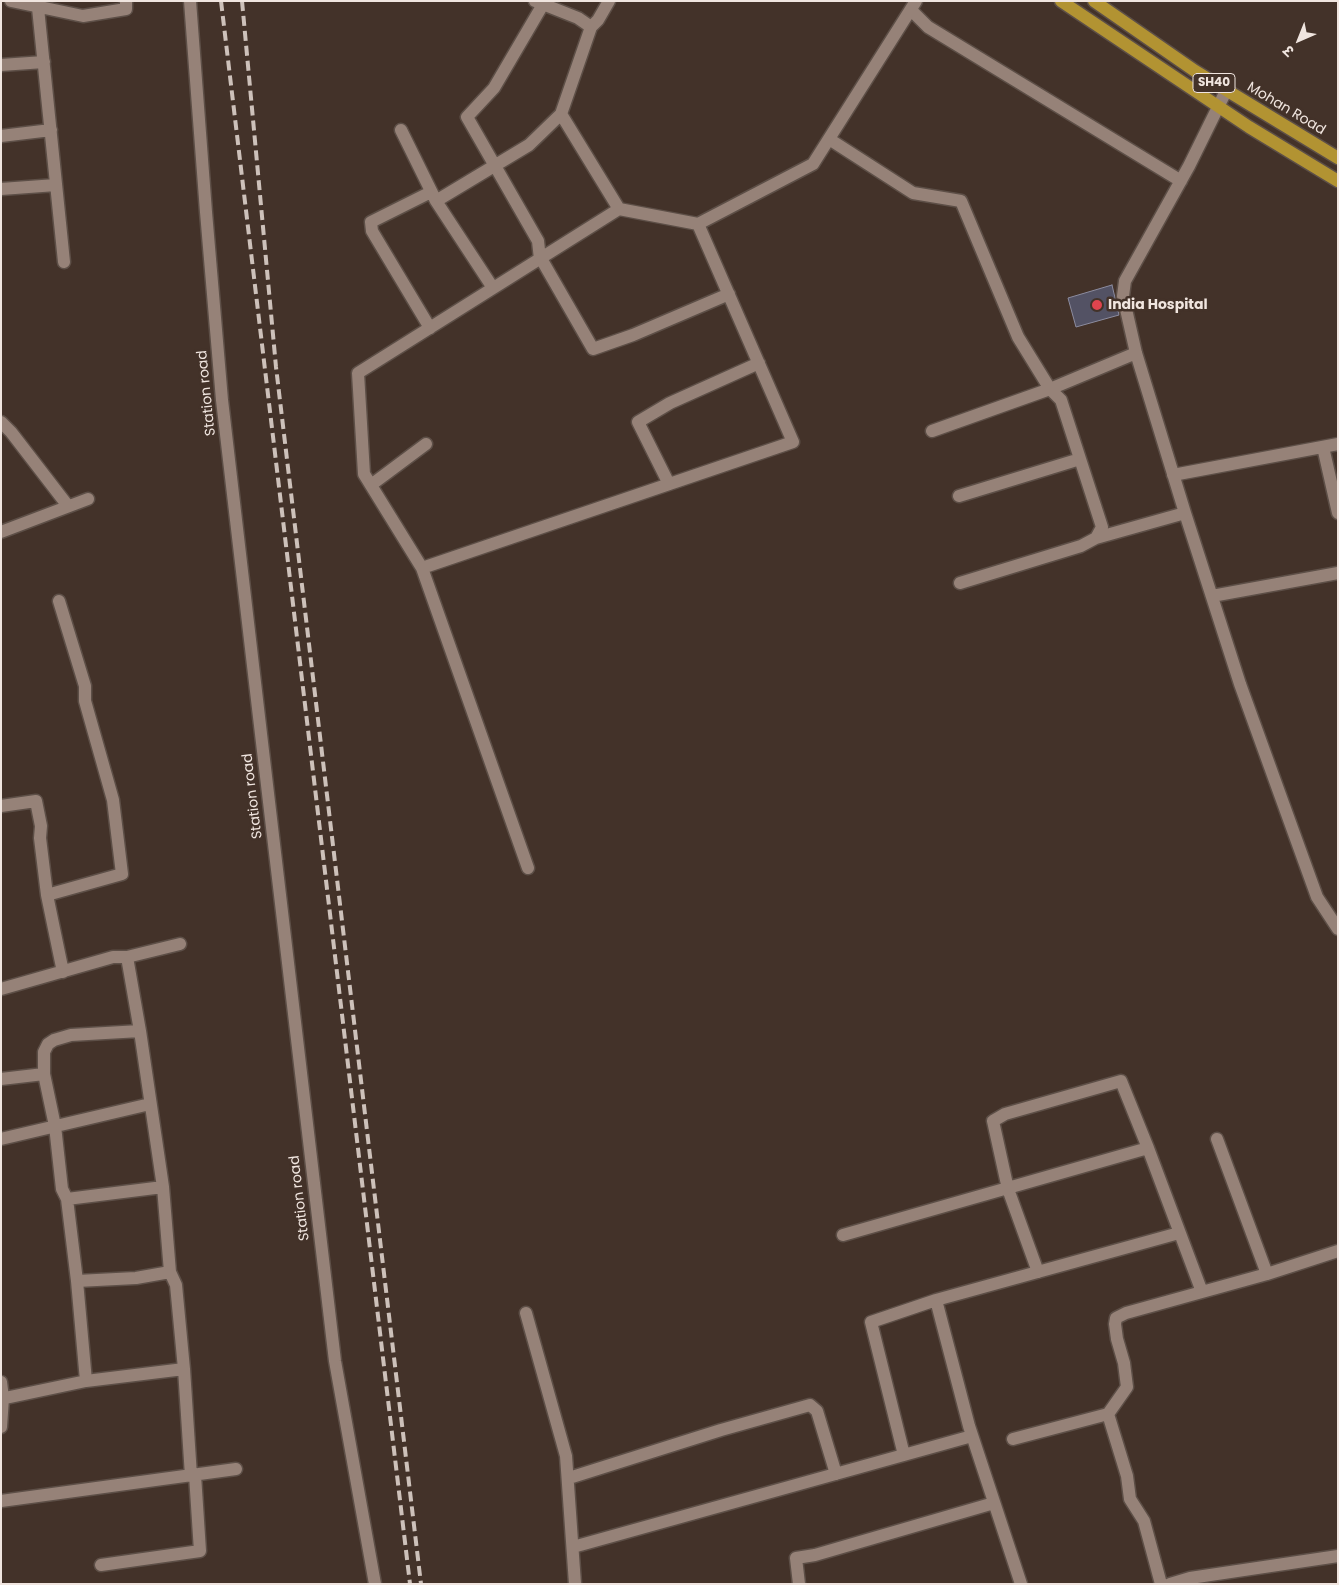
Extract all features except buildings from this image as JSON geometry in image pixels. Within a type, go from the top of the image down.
[{"type":"main road","points":[[1061,1],[1218,107],[1338,180]]},
{"type":"main road","name":"Mohan Road","points":[[1094,1],[1194,71],[1338,158]]},
{"type":"street","points":[[11,1],[83,16],[126,9],[126,1]]},
{"type":"street","name":"Station road","points":[[190,1],[222,400],[266,780],[335,1360],[374,1584]]},
{"type":"street","points":[[430,328],[372,231],[371,222],[434,197],[495,166],[529,146],[561,114],[591,27],[598,20],[609,1]]},
{"type":"street","points":[[591,27],[578,18],[541,2],[494,88],[467,117],[538,241],[540,259],[593,349],[633,336],[729,294]]},
{"type":"street","points":[[528,868],[422,568],[364,474],[358,373],[619,209],[698,224],[813,164],[913,5],[928,26],[1181,181]]},
{"type":"street","points":[[38,8],[64,262]]},
{"type":"street","points":[[1,65],[44,62]]},
{"type":"street","points":[[1226,91],[1181,181],[1125,281],[1123,296],[1136,353],[1185,513],[1259,737],[1317,897],[1338,930]]},
{"type":"street","points":[[561,114],[619,209]]},
{"type":"street","points":[[1,136],[51,130]]},
{"type":"street","points":[[401,130],[434,197],[493,288]]},
{"type":"street","points":[[829,139],[913,193],[961,201],[1018,337],[1050,389],[1061,400],[1102,527],[1096,538]]},
{"type":"street","points":[[1,189],[56,185]]},
{"type":"street","points":[[422,568],[793,442],[698,224]]},
{"type":"street","points":[[932,431],[1050,389],[1136,353]]},
{"type":"street","points":[[669,484],[638,422],[670,403],[759,363]]},
{"type":"street","points":[[1,422],[68,506]]},
{"type":"street","points":[[371,485],[426,444]]},
{"type":"street","points":[[1173,474],[1338,444]]},
{"type":"street","points":[[1323,447],[1338,513]]},
{"type":"street","points":[[959,496],[1080,458]]},
{"type":"street","points":[[1,532],[88,498]]},
{"type":"street","points":[[960,583],[1082,546],[1096,538],[1185,513]]},
{"type":"street","points":[[1212,596],[1338,573]]},
{"type":"street","points":[[47,895],[122,874],[113,800],[85,701],[85,686],[59,601]]},
{"type":"street","points":[[1,806],[36,801],[41,826],[40,838],[47,895],[63,972]]},
{"type":"street","points":[[1,988],[114,957],[127,957],[180,944]]},
{"type":"street","points":[[101,1565],[200,1551],[176,1286],[170,1272],[162,1187],[140,1031],[127,957]]},
{"type":"street","points":[[86,1382],[67,1199],[62,1189],[55,1126],[44,1074],[44,1052],[48,1044],[54,1040],[71,1035],[140,1031]]},
{"type":"street","points":[[1,1079],[44,1074]]},
{"type":"street","points":[[1038,1272],[1008,1189],[993,1121],[1005,1114],[1121,1081],[1202,1292]]},
{"type":"street","points":[[1,1139],[150,1104]]},
{"type":"street","points":[[1217,1140],[1266,1274]]},
{"type":"street","points":[[843,1235],[1148,1148]]},
{"type":"street","points":[[67,1199],[162,1187]]},
{"type":"street","points":[[904,1455],[871,1322],[936,1300],[1179,1233]]},
{"type":"street","points":[[1013,1439],[1108,1414],[1127,1387],[1124,1363],[1116,1339],[1114,1324],[1116,1318],[1126,1313],[1266,1274],[1338,1251]]},
{"type":"street","points":[[77,1281],[136,1278],[170,1272]]},
{"type":"street","points":[[936,1300],[972,1436],[1021,1584]]},
{"type":"street","points":[[526,1313],[566,1456],[575,1584]]},
{"type":"street","points":[[2,1399],[86,1382],[184,1369]]},
{"type":"street","points":[[1,1382],[1,1427]]},
{"type":"street","points":[[569,1478],[721,1430],[810,1405],[816,1411],[836,1474]]},
{"type":"street","points":[[1108,1414],[1127,1476],[1130,1499],[1144,1521],[1161,1584]]},
{"type":"street","points":[[573,1547],[972,1436]]},
{"type":"street","points":[[1,1501],[236,1469]]},
{"type":"street","points":[[799,1584],[796,1558],[816,1555],[994,1503]]},
{"type":"street","points":[[1170,1584],[1190,1578],[1338,1556]]},
{"type":"railway","points":[[221,1],[410,1584]]},
{"type":"railway","points":[[242,1],[276,367],[421,1584]]},
{"type":"place","name":"India Hospital","points":[[1097,305]]}]
